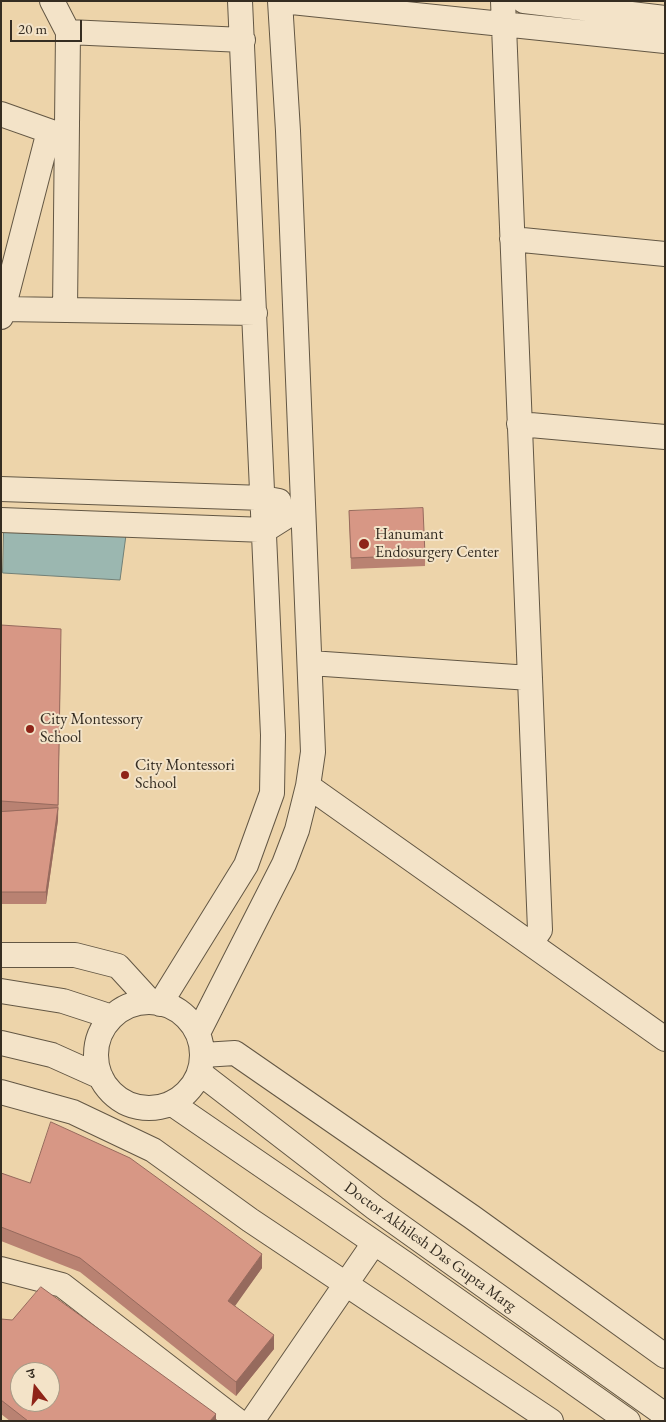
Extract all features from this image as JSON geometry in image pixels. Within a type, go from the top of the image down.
[{"type":"street","points":[[52,1],[68,32],[58,134],[64,310]]},
{"type":"street","points":[[155,1002],[246,865],[272,793],[273,735],[240,1]]},
{"type":"street","points":[[200,1054],[188,1018],[170,1005],[155,1002],[130,1005],[112,1016],[100,1035],[96,1054],[100,1077],[111,1092],[130,1104],[149,1108],[171,1104],[187,1093],[200,1054],[284,864],[297,830],[308,786],[313,752],[310,663],[281,1],[504,13],[665,41]]},
{"type":"street","points":[[524,1],[665,18]]},
{"type":"street","points":[[504,13],[540,930],[530,943]]},
{"type":"street","points":[[68,32],[243,40]]},
{"type":"street","points":[[1,114],[58,134]]},
{"type":"street","points":[[58,134],[2,313],[64,310],[255,313]]},
{"type":"street","points":[[512,239],[665,254]]},
{"type":"street","points":[[520,424],[665,437]]},
{"type":"street","points":[[1,488],[263,498],[304,506]]},
{"type":"street","points":[[1,520],[264,530],[304,506]]},
{"type":"street","points":[[310,663],[530,678]]},
{"type":"street","points":[[308,786],[665,1039]]},
{"type":"street","points":[[1,955],[75,955],[118,966],[155,1002]]},
{"type":"street","points":[[1,991],[64,1001],[112,1016]]},
{"type":"street","points":[[1,1043],[52,1055],[100,1077]]},
{"type":"street","points":[[200,1054],[235,1053],[464,1212],[665,1356]]},
{"type":"street","name":"Doctor Akhilesh Das Gupta Marg","points":[[200,1054],[375,1208],[665,1415]]},
{"type":"street","points":[[1,1092],[73,1112],[153,1150],[250,1220],[551,1421]]},
{"type":"street","name":"Doctor Akhilesh Das Gupta Marg","points":[[171,1104],[628,1421]]},
{"type":"street","points":[[252,1421],[374,1243]]},
{"type":"street","points":[[1,1268],[62,1285],[238,1421]]},
{"type":"water","points":[[4,530],[126,535],[120,580],[3,573]]},
{"type":"building","points":[[423,508],[425,555],[351,558],[349,511]]},
{"type":"building","name":"City Montessory School","points":[[1,625],[61,629],[58,805],[1,801]]},
{"type":"building","points":[[58,808],[46,892],[1,892],[1,812]]},
{"type":"building","points":[[51,1122],[130,1158],[262,1254],[228,1301],[274,1335],[236,1382],[80,1258],[1,1227],[1,1173],[30,1183]]},
{"type":"building","points":[[41,1287],[216,1414],[210,1421],[28,1421],[16,1412],[60,1412],[60,1362],[10,1362],[10,1407],[1,1400],[1,1319],[12,1320]]},
{"type":"place","name":"Hanumant Endosurgery Center","points":[[364,544]]},
{"type":"place","name":"City Montessory School","points":[[30,729]]},
{"type":"place","name":"City Montessori School","points":[[125,775]]}]
